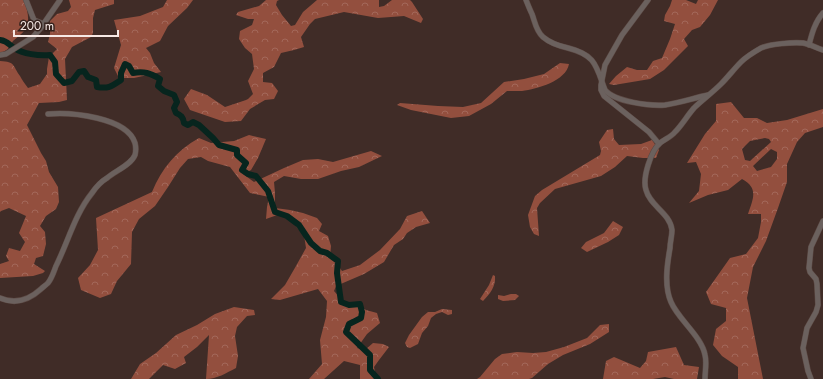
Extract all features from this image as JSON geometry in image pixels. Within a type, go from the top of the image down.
[{"type":"street","points":[[26,0],[34,20],[44,24]]},
{"type":"street","points":[[0,55],[6,54],[33,37],[44,24],[60,0]]},
{"type":"street","points":[[526,0],[536,27],[542,36],[555,44],[587,55],[596,66],[605,90],[611,95],[638,103],[664,105],[709,95]]},
{"type":"street","points":[[648,0],[622,35],[605,64],[601,90],[604,96],[649,132],[659,144]]},
{"type":"street","points":[[809,45],[815,25],[823,13]]},
{"type":"street","points":[[705,379],[706,361],[704,349],[674,307],[669,296],[668,268],[672,231],[671,225],[666,217],[650,200],[646,191],[645,175],[652,155],[659,144],[672,135],[693,109],[721,84],[742,61],[761,48],[803,43],[823,50]]},
{"type":"street","points":[[0,298],[4,300],[20,301],[34,295],[48,282],[61,258],[82,209],[92,192],[106,178],[126,165],[134,156],[136,148],[134,138],[116,123],[89,116],[57,113],[48,114]]},
{"type":"street","points":[[811,379],[803,348],[807,328],[816,312],[818,305],[816,279],[808,268],[811,248],[823,221]]},
{"type":"green space","points":[[0,0],[24,0],[28,23],[25,30],[13,41],[7,50],[0,53]]},
{"type":"green space","points":[[69,0],[114,0],[114,4],[95,10],[93,18],[93,33],[91,37],[72,47],[65,59],[67,100],[39,103],[27,125],[46,161],[49,172],[58,187],[59,202],[56,209],[46,216],[40,226],[45,232],[46,244],[43,256],[36,258],[34,264],[45,271],[33,276],[0,278],[0,264],[9,261],[6,256],[9,248],[20,251],[25,242],[19,233],[26,216],[9,208],[0,212],[0,61],[11,63],[28,88],[40,84],[47,74],[49,57],[57,49],[48,42],[50,34],[50,21],[57,14],[68,11],[71,7]]},
{"type":"green space","points":[[167,0],[193,0],[187,8],[168,26],[160,41],[146,48],[161,72],[134,78],[119,78],[114,68],[121,45],[114,20],[140,16],[163,7]]},
{"type":"green space","points":[[266,0],[279,0],[277,1],[276,5],[291,26],[295,25],[303,12],[317,0],[379,0],[379,7],[384,6],[392,0],[410,0],[423,19],[421,23],[404,16],[378,18],[344,12],[315,19],[301,37],[304,47],[281,53],[274,67],[263,73],[263,82],[272,83],[278,91],[274,99],[265,100],[250,109],[241,121],[225,122],[190,110],[184,99],[191,89],[207,95],[225,107],[246,100],[253,94],[248,81],[254,69],[252,54],[245,48],[239,39],[240,31],[252,25],[254,19],[248,19],[236,15],[238,12],[259,6]]},
{"type":"green space","points":[[672,0],[686,0],[696,4],[698,0],[718,0],[710,15],[700,27],[692,30],[684,39],[688,46],[664,70],[650,79],[614,85],[609,84],[627,67],[637,70],[647,70],[653,61],[662,58],[675,24],[664,21],[665,15]]},
{"type":"green space","points":[[560,63],[569,64],[567,70],[557,79],[543,86],[528,90],[507,91],[491,104],[469,116],[451,118],[411,110],[397,105],[400,103],[463,107],[481,103],[504,82],[544,74]]},
{"type":"green space","points":[[731,102],[744,118],[757,118],[767,123],[787,120],[823,109],[823,127],[805,133],[797,142],[787,164],[787,182],[766,241],[753,267],[747,298],[763,379],[738,379],[738,367],[722,356],[713,345],[716,329],[726,321],[726,308],[711,304],[706,292],[730,258],[746,254],[758,238],[761,222],[761,214],[748,214],[753,199],[753,190],[747,182],[742,179],[728,190],[708,195],[689,203],[699,191],[701,174],[696,162],[687,163],[705,134],[716,121],[716,104]],"holes":[[[765,138],[769,139],[771,142],[750,161],[745,160],[742,149],[750,141]],[[771,149],[777,152],[777,159],[771,167],[757,171],[753,166]]]},
{"type":"green space","points":[[613,129],[614,139],[619,145],[641,144],[652,140],[659,150],[656,158],[627,156],[615,167],[601,176],[555,189],[540,203],[537,208],[539,236],[534,234],[530,227],[528,215],[535,196],[542,190],[600,155],[601,151],[599,142],[607,130]]},
{"type":"green space","points":[[249,135],[266,139],[251,170],[243,174],[254,182],[303,160],[318,159],[333,162],[371,151],[382,156],[359,167],[341,171],[318,179],[301,179],[284,176],[274,182],[275,208],[303,213],[317,218],[322,224],[319,231],[328,236],[331,246],[330,257],[336,262],[342,271],[360,265],[380,250],[400,229],[407,216],[422,211],[430,223],[416,227],[407,233],[403,239],[394,245],[384,262],[364,274],[336,286],[334,291],[346,302],[354,303],[366,310],[377,313],[380,323],[367,334],[357,348],[365,350],[373,343],[383,344],[389,347],[374,367],[376,377],[380,379],[360,379],[360,365],[344,361],[324,379],[309,379],[322,364],[320,340],[326,317],[327,301],[318,289],[280,300],[271,299],[285,285],[306,248],[304,235],[291,221],[280,214],[266,219],[269,197],[250,193],[230,167],[208,161],[201,157],[188,159],[180,168],[155,206],[139,219],[132,232],[131,264],[117,281],[111,294],[100,298],[81,290],[78,278],[90,265],[98,250],[96,218],[152,192],[160,175],[177,154],[199,138],[211,143],[234,141]]},
{"type":"green space","points":[[613,221],[623,227],[619,235],[587,252],[581,248],[586,242],[604,233]]},
{"type":"green space","points":[[493,275],[495,276],[495,280],[493,286],[490,293],[483,301],[480,299],[489,285]]},
{"type":"green space","points":[[516,294],[519,296],[515,300],[503,301],[498,299],[498,295],[504,296]]},
{"type":"green space","points":[[234,307],[254,310],[255,315],[247,316],[237,327],[235,336],[238,356],[236,368],[218,377],[206,379],[209,335],[184,357],[186,363],[175,369],[163,365],[149,379],[131,379],[140,364],[156,353],[176,335],[215,314]]},
{"type":"green space","points":[[442,309],[452,310],[452,314],[448,315],[442,312],[436,314],[431,318],[428,326],[422,333],[418,344],[410,348],[407,347],[405,343],[409,335],[422,317],[428,312],[435,312]]},
{"type":"green space","points":[[609,324],[609,332],[590,344],[563,355],[548,364],[532,378],[477,379],[495,359],[502,354],[517,352],[546,352],[564,347],[587,338],[600,325]]},
{"type":"green space","points":[[676,347],[684,365],[699,367],[697,379],[674,379],[665,377],[653,379],[603,379],[606,361],[614,357],[640,368],[646,361],[648,352]]},
{"type":"waterway","points":[[0,40],[3,40],[22,52],[36,55],[50,55],[55,62],[56,74],[64,83],[72,81],[79,72],[84,71],[88,77],[96,80],[97,87],[105,88],[121,80],[121,73],[125,64],[129,66],[133,73],[147,73],[160,79],[158,86],[164,91],[174,95],[177,102],[174,108],[184,123],[188,125],[193,122],[199,125],[219,145],[237,150],[237,155],[246,163],[242,170],[248,174],[256,176],[268,191],[275,212],[287,216],[299,225],[311,243],[320,251],[327,253],[338,261],[337,273],[341,302],[349,305],[360,304],[362,312],[361,318],[349,324],[346,332],[370,355],[370,370],[378,379]]}]
